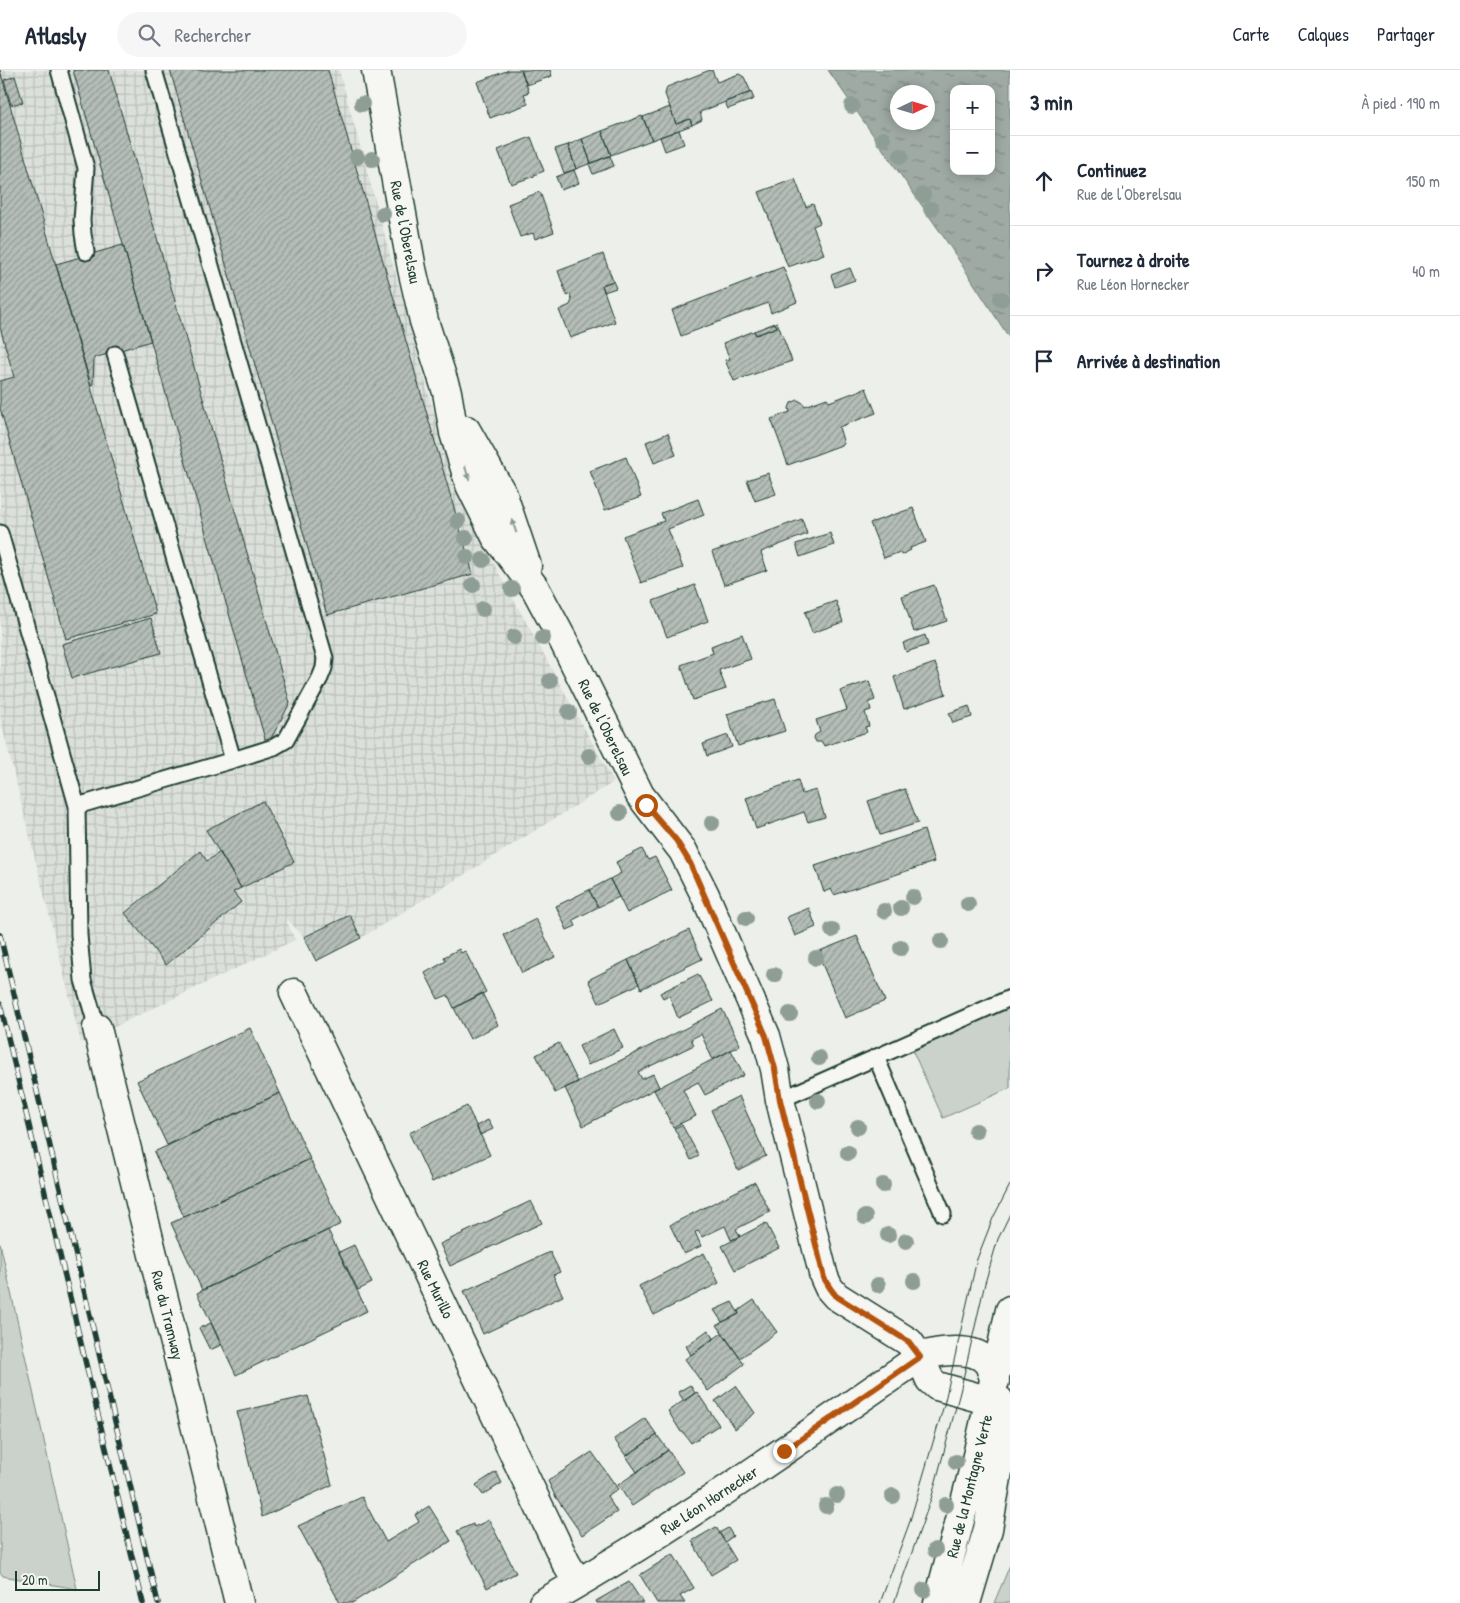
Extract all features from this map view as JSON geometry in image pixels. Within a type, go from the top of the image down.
[{"type":"street","name":"Rue de l'Oberelsau","points":[[376,70],[412,269],[424,322],[447,392],[503,496],[535,588],[640,795],[646,805],[676,840],[690,863],[766,1036],[820,1261],[830,1288],[836,1296],[909,1342],[923,1364],[930,1380],[937,1386],[1001,1395]]},
{"type":"street","name":"Rue Murillo","points":[[294,993],[566,1563],[578,1583]]},
{"type":"street","name":"Rue du Tramway","points":[[98,1028],[239,1603]]},
{"type":"street","name":"Rue de la Montagne Verte","points":[[938,1603],[974,1469],[1001,1395],[1010,1310]]},
{"type":"street","points":[[923,1364],[931,1353],[975,1353],[987,1362],[1001,1395],[1003,1421],[999,1466],[988,1529],[966,1603]]},
{"type":"street","name":"Rue Léon Hornecker","points":[[543,1603],[613,1562],[784,1451],[923,1364]]},
{"type":"street","points":[[973,1603],[998,1541],[1010,1474]]},
{"type":"lane","points":[[59,70],[86,168],[82,234],[86,252]]},
{"type":"lane","points":[[77,806],[274,747],[286,740],[324,668],[325,658],[154,70]]},
{"type":"lane","points":[[115,354],[233,760]]},
{"type":"lane","points":[[0,533],[77,806],[79,935],[83,980],[98,1028]]},
{"type":"lane","points":[[780,1100],[1010,998]]},
{"type":"lane","points":[[876,1058],[944,1214]]},
{"type":"shaded area","points":[[0,70],[339,70],[442,442],[466,513],[614,782],[361,938],[350,915],[304,937],[285,917],[295,940],[81,1043],[0,718]]},
{"type":"shaded area","points":[[1010,1004],[1010,1088],[943,1118],[911,1047]]},
{"type":"shaded area","points":[[0,1243],[77,1589],[3,1576],[0,1572]]},
{"type":"shaded area","points":[[1010,1565],[1010,1603],[994,1603]]},
{"type":"water","points":[[828,70],[1010,70],[1010,339],[943,236]]},
{"type":"building","points":[[0,70],[156,614],[66,639],[0,408],[0,381],[14,377],[0,327]]},
{"type":"building","points":[[73,70],[109,70],[290,703],[267,746]]},
{"type":"building","points":[[170,70],[328,70],[473,574],[327,615]]},
{"type":"building","points":[[509,70],[521,70],[529,92],[524,94],[528,104],[490,118],[477,82]]},
{"type":"building","points":[[521,70],[550,70],[552,76],[527,85]]},
{"type":"building","points":[[712,70],[717,82],[739,74],[744,77],[751,92],[700,112],[702,120],[692,125],[690,119],[676,124],[665,94],[667,87]]},
{"type":"building","points":[[15,76],[23,102],[11,105],[4,80]]},
{"type":"building","points":[[751,92],[754,99],[728,109],[725,102]]},
{"type":"building","points":[[670,107],[676,124],[690,119],[692,125],[652,140],[643,117]]},
{"type":"building","points":[[642,116],[652,140],[611,155],[602,131]]},
{"type":"building","points":[[679,130],[684,144],[665,151],[660,137]]},
{"type":"building","points":[[602,131],[611,155],[591,163],[582,139]]},
{"type":"building","points":[[531,137],[544,171],[511,184],[498,150]]},
{"type":"building","points":[[582,139],[591,163],[576,169],[568,145]]},
{"type":"building","points":[[568,145],[576,169],[564,173],[555,149]]},
{"type":"building","points":[[610,156],[614,166],[593,174],[589,164]]},
{"type":"building","points":[[574,170],[579,183],[561,190],[556,177]]},
{"type":"building","points":[[795,179],[806,207],[813,204],[820,223],[813,226],[824,254],[788,267],[759,192]]},
{"type":"building","points":[[540,192],[554,232],[535,239],[533,233],[520,237],[508,204]]},
{"type":"building","points":[[123,245],[151,341],[94,358],[93,384],[91,385],[56,264]]},
{"type":"building","points":[[603,254],[613,281],[602,285],[615,322],[570,338],[559,310],[570,305],[572,300],[570,294],[567,296],[558,271]]},
{"type":"building","points":[[783,267],[797,302],[771,313],[768,303],[681,336],[672,310]]},
{"type":"building","points":[[850,268],[855,280],[835,287],[831,275]]},
{"type":"building","points":[[613,281],[616,288],[604,292],[602,285]]},
{"type":"building","points":[[777,322],[792,361],[734,381],[725,360],[730,359],[723,343],[754,331],[756,335],[777,327],[775,323]]},
{"type":"building","points":[[775,323],[777,327],[756,335],[754,331]]},
{"type":"building","points":[[866,388],[876,413],[839,427],[844,444],[788,465],[771,419],[790,412],[791,403],[798,400],[805,406],[827,398],[829,402]]},
{"type":"building","points":[[668,433],[676,455],[654,463],[646,442]]},
{"type":"building","points":[[626,457],[641,497],[605,510],[590,471]]},
{"type":"building","points":[[768,473],[776,494],[755,501],[747,480]]},
{"type":"building","points":[[698,499],[704,515],[668,529],[683,568],[641,583],[623,536],[664,521],[661,513]]},
{"type":"building","points":[[913,508],[926,542],[910,548],[911,550],[901,555],[900,552],[884,558],[870,523]]},
{"type":"building","points":[[802,519],[807,534],[761,552],[767,570],[724,585],[712,552]]},
{"type":"building","points":[[830,533],[834,545],[800,557],[796,544]]},
{"type":"building","points":[[695,585],[708,621],[667,637],[653,601]]},
{"type":"building","points":[[934,585],[947,621],[914,632],[902,596]]},
{"type":"building","points":[[836,601],[843,622],[812,633],[805,612]]},
{"type":"building","points":[[151,618],[161,653],[72,678],[62,644]]},
{"type":"building","points":[[742,634],[751,659],[719,670],[726,689],[693,700],[681,665],[713,653],[711,646]]},
{"type":"building","points":[[925,635],[928,645],[906,652],[903,643]]},
{"type":"building","points":[[935,663],[946,694],[904,709],[894,677]]},
{"type":"building","points":[[869,681],[875,700],[869,702],[871,710],[865,712],[869,726],[865,727],[867,732],[824,746],[822,742],[816,742],[815,735],[820,732],[816,720],[847,710],[840,691]]},
{"type":"building","points":[[775,699],[785,731],[738,746],[727,714]]},
{"type":"building","points":[[969,706],[972,717],[953,723],[949,713]]},
{"type":"building","points":[[728,735],[732,747],[707,756],[703,744]]},
{"type":"building","points":[[798,780],[802,794],[816,790],[825,817],[808,822],[804,812],[756,829],[746,798]]},
{"type":"building","points":[[905,789],[918,823],[880,835],[868,801]]},
{"type":"building","points":[[263,801],[294,862],[241,888],[206,830]]},
{"type":"building","points":[[924,830],[934,862],[834,895],[831,889],[824,892],[815,866]]},
{"type":"building","points":[[642,849],[648,860],[655,857],[672,890],[627,913],[610,879],[621,873],[616,862]]},
{"type":"building","points":[[200,851],[207,861],[220,852],[241,888],[233,892],[241,902],[166,965],[125,913]]},
{"type":"building","points":[[610,879],[619,897],[598,907],[589,890]]},
{"type":"building","points":[[589,890],[598,907],[573,920],[576,926],[567,930],[556,906]]},
{"type":"building","points":[[809,908],[816,927],[795,936],[787,917]]},
{"type":"building","points":[[350,915],[361,938],[316,961],[304,937]]},
{"type":"building","points":[[536,919],[555,957],[522,973],[504,935]]},
{"type":"building","points":[[689,930],[702,959],[641,989],[628,960]]},
{"type":"building","points":[[857,936],[885,1001],[845,1018],[817,952]]},
{"type":"building","points":[[459,949],[461,953],[465,951],[486,992],[454,1008],[448,995],[438,999],[425,973],[446,961],[444,957]]},
{"type":"building","points":[[628,960],[639,984],[599,1003],[588,980]]},
{"type":"building","points":[[698,974],[713,1001],[678,1018],[669,995],[663,998],[660,993]]},
{"type":"building","points":[[482,993],[498,1025],[470,1039],[454,1008]]},
{"type":"building","points":[[722,1009],[740,1045],[713,1060],[701,1034],[691,1039],[694,1045],[638,1072],[642,1079],[653,1074],[659,1087],[583,1126],[565,1088]]},
{"type":"building","points":[[250,1028],[280,1093],[167,1145],[137,1081]]},
{"type":"building","points":[[614,1029],[623,1048],[588,1065],[579,1046]]},
{"type":"building","points":[[559,1043],[578,1082],[555,1093],[536,1055]]},
{"type":"building","points":[[731,1050],[744,1075],[705,1095],[698,1082],[683,1090],[696,1116],[673,1127],[654,1090]]},
{"type":"building","points":[[280,1093],[310,1159],[184,1217],[154,1152]]},
{"type":"building","points":[[739,1096],[766,1156],[738,1170],[711,1110]]},
{"type":"building","points":[[467,1106],[490,1155],[432,1182],[409,1133]]},
{"type":"building","points":[[488,1120],[493,1129],[480,1135],[476,1126]]},
{"type":"building","points":[[682,1125],[699,1156],[691,1160],[674,1128]]},
{"type":"building","points":[[310,1159],[341,1224],[202,1290],[171,1223]]},
{"type":"building","points":[[755,1182],[770,1212],[736,1229],[740,1236],[731,1240],[725,1226],[702,1237],[698,1231],[695,1232],[701,1246],[684,1254],[670,1225]]},
{"type":"building","points":[[531,1201],[542,1223],[450,1266],[440,1244]]},
{"type":"building","points":[[766,1223],[779,1248],[735,1270],[722,1246]]},
{"type":"building","points":[[328,1230],[367,1311],[236,1375],[197,1293]]},
{"type":"building","points":[[354,1245],[372,1283],[358,1290],[339,1252]]},
{"type":"building","points":[[550,1252],[560,1272],[553,1275],[563,1296],[483,1334],[464,1291]]},
{"type":"building","points":[[704,1253],[719,1283],[654,1315],[639,1286]]},
{"type":"building","points":[[754,1300],[777,1332],[740,1358],[717,1325],[739,1314],[738,1311]]},
{"type":"building","points":[[732,1302],[739,1314],[722,1322],[714,1310]]},
{"type":"building","points":[[211,1323],[221,1345],[210,1350],[199,1328]]},
{"type":"building","points":[[708,1330],[714,1338],[691,1355],[686,1346]]},
{"type":"building","points":[[722,1333],[744,1364],[708,1391],[685,1359]]},
{"type":"building","points":[[690,1385],[695,1393],[684,1401],[678,1392]]},
{"type":"building","points":[[736,1386],[755,1413],[735,1429],[715,1401]]},
{"type":"building","points":[[697,1392],[719,1425],[691,1443],[681,1432],[668,1411]]},
{"type":"building","points":[[308,1396],[332,1485],[262,1517],[237,1412]]},
{"type":"building","points":[[645,1418],[657,1435],[626,1456],[614,1439]]},
{"type":"building","points":[[657,1435],[668,1450],[637,1472],[626,1456]]},
{"type":"building","points":[[668,1450],[683,1472],[632,1506],[618,1485]]},
{"type":"building","points":[[592,1452],[618,1489],[607,1496],[617,1512],[582,1535],[555,1496],[548,1481]]},
{"type":"building","points":[[496,1472],[502,1483],[483,1495],[476,1485]]},
{"type":"building","points":[[362,1497],[386,1542],[419,1522],[415,1515],[429,1506],[451,1541],[352,1603],[340,1603],[298,1526]]},
{"type":"building","points":[[489,1520],[516,1573],[487,1588],[457,1531],[473,1524],[474,1527]]},
{"type":"building","points":[[716,1527],[736,1560],[711,1575],[692,1541]]},
{"type":"building","points":[[728,1528],[733,1536],[725,1542],[719,1533]]},
{"type":"building","points":[[673,1554],[694,1588],[680,1596],[685,1603],[657,1603],[640,1575]]},
{"type":"building","points":[[629,1582],[643,1603],[597,1603],[596,1601]]},
{"type":"tram line","points":[[880,1603],[909,1524],[944,1405],[977,1259],[993,1218],[1010,1185]]},
{"type":"tram line","points":[[894,1603],[932,1496],[960,1392],[985,1283],[998,1239],[1010,1214]]},
{"type":"railway","points":[[0,935],[158,1603]]},
{"type":"railway","points":[[0,1004],[143,1603]]},
{"type":"route","points":[[646,805],[676,840],[690,863],[766,1036],[824,1278],[836,1296],[909,1342],[920,1357],[784,1451]]}]
